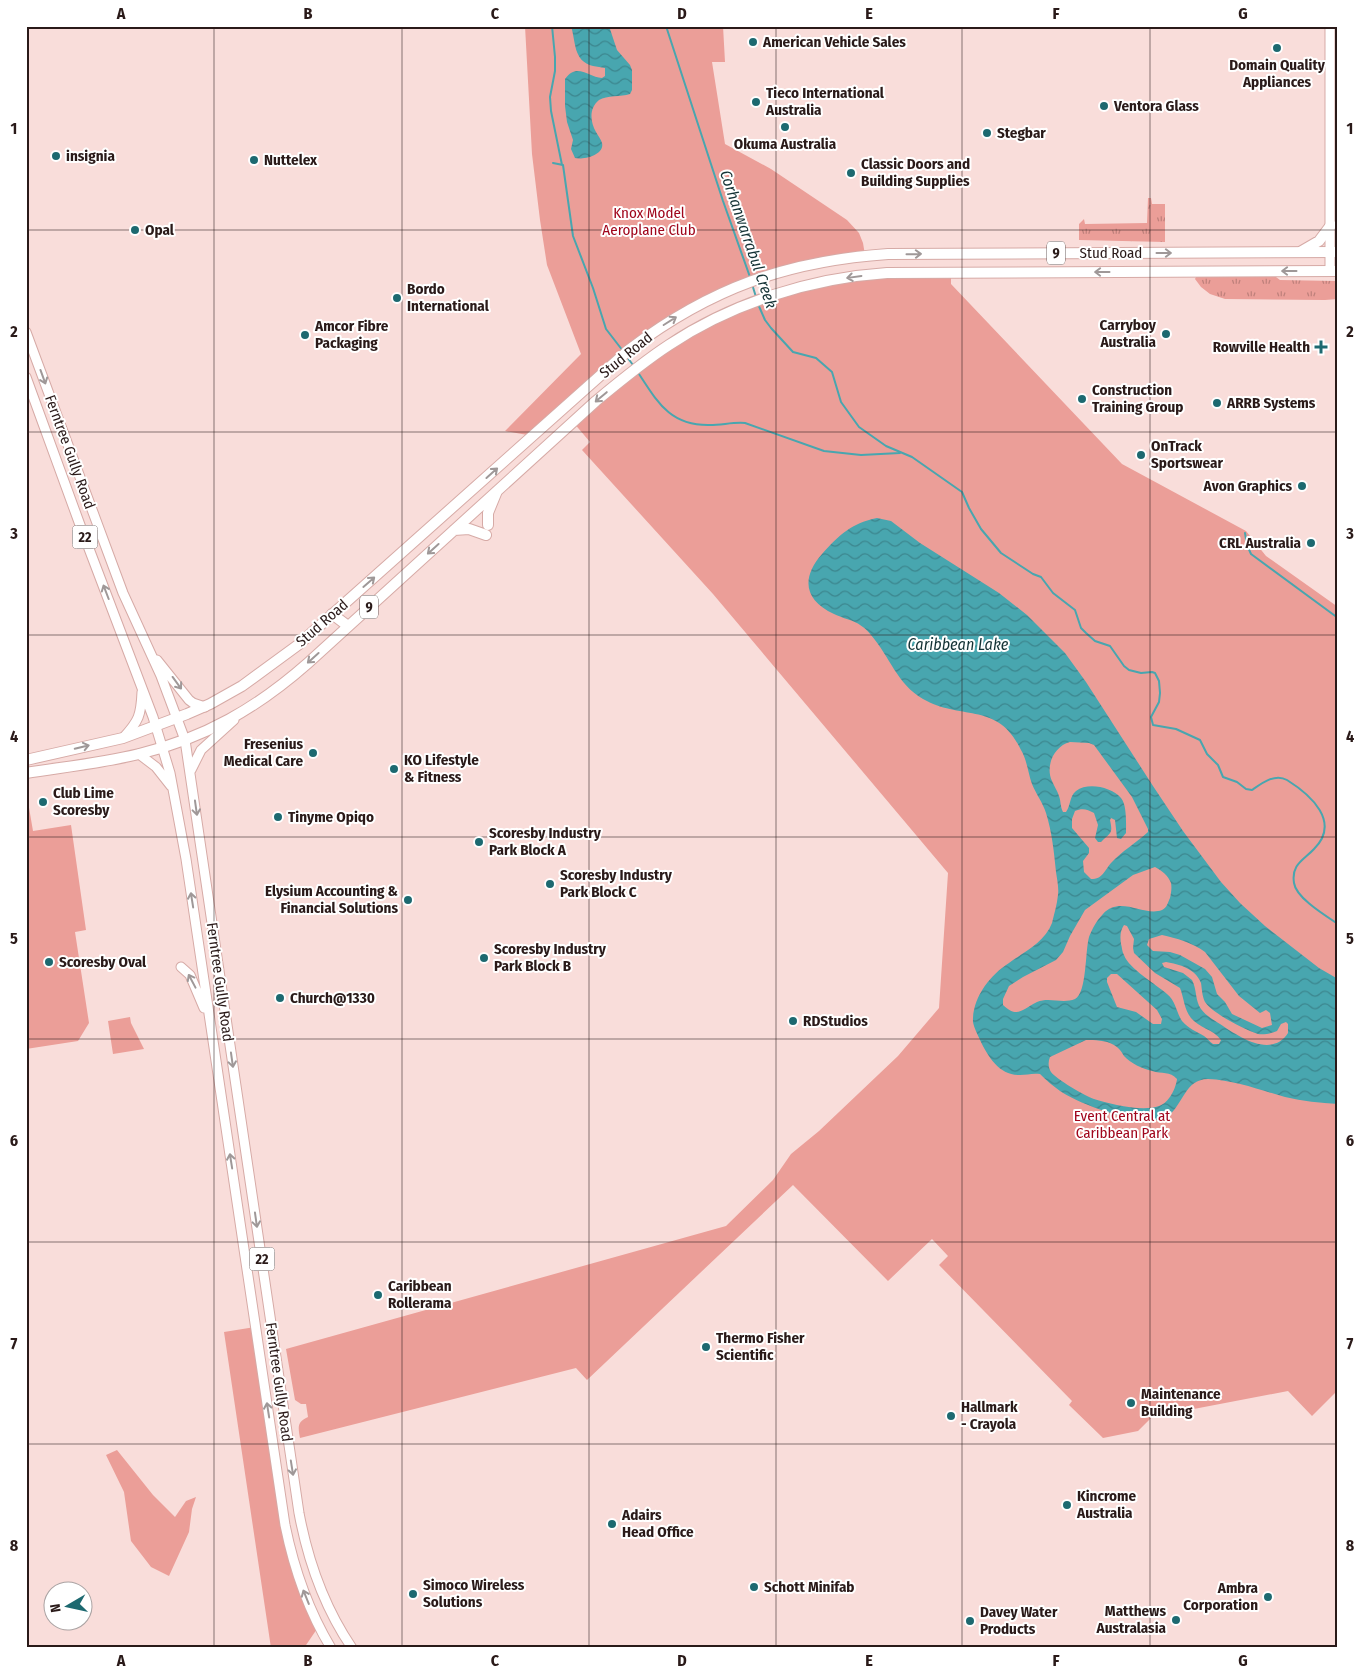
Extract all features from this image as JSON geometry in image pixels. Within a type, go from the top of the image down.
[{"type":"highway","points":[[1299,252],[1319,241],[1331,224]]},
{"type":"highway","name":"Stud Road","points":[[26,760],[123,738],[178,718],[233,692],[298,645],[630,349],[696,306],[746,282],[771,273],[833,259],[888,254],[1334,252]]},
{"type":"highway","name":"Stud Road","points":[[26,773],[139,754],[185,740],[241,713],[284,684],[596,401],[629,374],[692,331],[718,317],[754,302],[834,280],[887,273],[1334,271]]},
{"type":"highway","points":[[454,530],[487,530],[488,513],[497,490]]},
{"type":"highway","points":[[332,614],[348,626]]},
{"type":"main road","points":[[1330,26],[1331,224],[1334,271]]},
{"type":"main road","name":"Ferntree Gully Road","points":[[26,332],[123,593],[152,654],[185,740],[299,1513],[318,1583],[327,1604],[352,1648]]},
{"type":"main road","name":"Ferntree Gully Road","points":[[26,377],[143,687],[163,747],[173,788],[186,859],[285,1525],[304,1593],[331,1648]]},
{"type":"main road","points":[[44,428],[59,423]]},
{"type":"main road","points":[[48,437],[62,432]]},
{"type":"main road","points":[[152,654],[189,700],[205,706]]},
{"type":"main road","points":[[123,738],[139,718],[142,709],[143,687]]},
{"type":"main road","points":[[191,771],[201,750],[241,713]]},
{"type":"main road","points":[[139,754],[156,767],[173,788]]},
{"type":"main road","points":[[182,968],[190,975],[211,1029]]},
{"type":"green space","name":"Knox Model Aeroplane Club","points":[[525,26],[723,26],[725,62],[712,62],[725,144],[771,169],[847,220],[859,233],[865,255],[771,273],[671,321],[533,436],[505,431],[581,354],[547,265],[532,154]]},
{"type":"green space","points":[[1148,198],[1151,198],[1152,204],[1165,204],[1165,242],[1079,240],[1079,224],[1084,219],[1085,224],[1147,223]]},
{"type":"green space","name":"Event Central at Caribbean Park","points":[[951,272],[951,284],[1122,464],[1246,531],[1266,556],[1338,607],[1338,1390],[1312,1416],[1288,1391],[1152,1417],[1138,1431],[1103,1438],[1069,1405],[1072,1401],[939,1265],[948,1256],[932,1239],[888,1281],[793,1185],[587,1380],[576,1368],[300,1438],[299,1425],[308,1417],[306,1404],[301,1404],[295,1400],[286,1349],[726,1226],[773,1180],[791,1154],[819,1131],[898,1056],[939,1008],[948,873],[713,594],[582,450],[590,442],[573,422],[642,364],[718,317],[834,280]]},
{"type":"green space","points":[[1196,277],[1276,277],[1280,280],[1338,281],[1338,299],[1225,299],[1210,294],[1201,287],[1195,279]]},
{"type":"green space","points":[[26,790],[33,831],[71,825],[86,930],[75,932],[89,1023],[78,1041],[26,1049]]},
{"type":"green space","points":[[130,1017],[144,1049],[113,1054],[108,1021]]},
{"type":"green space","points":[[255,1327],[285,1525],[319,1626],[304,1648],[271,1648],[224,1332]]},
{"type":"green space","points":[[117,1450],[153,1495],[175,1517],[186,1501],[196,1497],[192,1509],[189,1532],[169,1576],[151,1567],[131,1541],[124,1492],[106,1455]]},
{"type":"water","points":[[571,26],[609,26],[617,50],[632,70],[632,90],[630,94],[602,98],[593,107],[593,124],[602,142],[602,147],[597,154],[583,158],[575,158],[571,149],[573,140],[567,122],[565,79],[569,74],[578,71],[602,78],[605,76],[605,68],[587,64],[582,60],[576,50]]},
{"type":"water","name":"Caribbean Lake","points":[[877,518],[891,521],[920,543],[999,593],[1027,615],[1065,653],[1183,831],[1221,882],[1265,926],[1319,968],[1338,979],[1338,1104],[1285,1097],[1237,1083],[1208,1079],[1194,1083],[1168,1116],[1158,1120],[1145,1120],[1097,1109],[1060,1091],[1040,1074],[1020,1075],[1006,1072],[991,1059],[976,1031],[973,1013],[979,996],[995,974],[1039,941],[1049,930],[1052,923],[1058,889],[1050,827],[1045,809],[1032,784],[1023,754],[1012,735],[1001,724],[978,714],[937,705],[914,693],[900,678],[878,643],[867,630],[824,608],[811,595],[809,580],[815,563],[828,547],[846,531],[868,520]],"holes":[[[1070,742],[1094,745],[1132,797],[1148,829],[1148,832],[1115,859],[1101,876],[1095,879],[1091,879],[1084,872],[1083,861],[1089,853],[1089,848],[1072,828],[1072,819],[1075,811],[1084,809],[1094,813],[1098,825],[1095,838],[1098,842],[1101,842],[1110,832],[1111,818],[1115,820],[1117,838],[1121,839],[1126,833],[1124,805],[1117,794],[1093,786],[1076,791],[1071,798],[1068,809],[1066,812],[1063,812],[1059,796],[1050,775],[1050,763],[1055,752],[1064,744]],[[1155,867],[1171,883],[1170,898],[1162,910],[1148,911],[1117,906],[1101,916],[1089,937],[1082,989],[1075,999],[1066,1001],[1046,1000],[1016,1012],[1003,1005],[1003,999],[1009,986],[1056,960],[1063,952],[1085,910],[1133,875]],[[1124,925],[1127,926],[1134,939],[1134,953],[1155,973],[1180,988],[1185,1007],[1191,1018],[1218,1036],[1221,1040],[1219,1044],[1213,1044],[1185,1024],[1170,997],[1131,966],[1122,951],[1120,939]],[[1162,935],[1184,941],[1205,952],[1239,996],[1260,1013],[1266,1010],[1270,1013],[1272,1025],[1262,1028],[1232,1014],[1225,1002],[1217,994],[1212,977],[1205,969],[1180,955],[1170,952],[1153,951],[1147,945],[1149,939]],[[1166,962],[1181,966],[1195,974],[1201,983],[1205,1002],[1214,1011],[1237,1025],[1252,1032],[1263,1034],[1277,1031],[1281,1024],[1286,1022],[1288,1024],[1288,1033],[1281,1041],[1273,1044],[1264,1045],[1245,1039],[1210,1018],[1203,1011],[1199,1006],[1192,980],[1183,973],[1164,967],[1162,963]],[[1111,974],[1117,974],[1157,1010],[1162,1019],[1161,1024],[1153,1024],[1136,1012],[1117,1007],[1107,978]],[[1086,1040],[1100,1041],[1116,1046],[1127,1059],[1137,1065],[1148,1070],[1169,1074],[1177,1079],[1171,1095],[1163,1104],[1152,1108],[1126,1107],[1094,1099],[1071,1087],[1051,1072],[1050,1057]]]},
{"type":"waterway","points":[[552,26],[555,71],[550,97],[551,111],[562,165]]},
{"type":"waterway","name":"Corhanwarrabul Creek","points":[[666,26],[750,277]]},
{"type":"waterway","points":[[553,163],[563,165],[573,236],[606,329],[623,351]]},
{"type":"waterway","name":"Corhanwarrabul Creek","points":[[752,284],[756,297]]},
{"type":"waterway","name":"Corhanwarrabul Creek","points":[[758,304],[765,320],[793,352],[816,358],[832,372],[841,402],[859,427],[886,446],[912,457],[962,492],[981,529],[1001,553],[1033,574],[1041,577],[1053,593],[1075,610],[1081,628],[1086,633],[1095,641],[1110,646],[1129,670],[1141,673],[1155,673],[1159,681],[1160,693],[1159,702],[1151,717],[1153,725],[1176,729],[1200,740],[1207,754],[1218,765],[1223,777],[1237,782],[1246,789],[1252,790],[1273,778],[1282,778],[1296,786],[1313,801],[1324,819],[1325,829],[1322,839],[1296,867],[1294,883],[1300,895],[1338,924]]},
{"type":"waterway","points":[[627,357],[633,365]]},
{"type":"waterway","points":[[637,371],[658,402],[674,416],[684,421],[710,425],[745,423],[824,451],[861,455],[900,453]]},
{"type":"waterway","points":[[1245,533],[1251,554],[1338,618]]},
{"type":"place","name":"American Vehicle Sales","points":[[753,42]]},
{"type":"place","name":"Domain Quality Appliances","points":[[1277,48]]},
{"type":"place","name":"Tieco International Australia","points":[[756,102]]},
{"type":"place","name":"Ventora Glass","points":[[1104,106]]},
{"type":"place","name":"Okuma Australia","points":[[785,127]]},
{"type":"place","name":"Stegbar","points":[[987,133]]},
{"type":"place","name":"insignia","points":[[56,156]]},
{"type":"place","name":"Nuttelex","points":[[254,160]]},
{"type":"place","name":"Classic Doors and Building Supplies","points":[[851,173]]},
{"type":"place","name":"Opal","points":[[135,230]]},
{"type":"place","name":"Bordo International","points":[[397,298]]},
{"type":"place","name":"Carryboy Australia","points":[[1166,334]]},
{"type":"place","name":"Amcor Fibre Packaging","points":[[305,335]]},
{"type":"place","name":"Rowville Health","points":[[1321,347]]},
{"type":"place","name":"Construction Training Group","points":[[1082,399]]},
{"type":"place","name":"ARRB Systems","points":[[1217,403]]},
{"type":"place","name":"OnTrack Sportswear","points":[[1141,455]]},
{"type":"place","name":"Avon Graphics","points":[[1302,486]]},
{"type":"place","name":"CRL Australia","points":[[1311,543]]},
{"type":"place","name":"Fresenius Medical Care","points":[[313,753]]},
{"type":"place","name":"KO Lifestyle & Fitness","points":[[394,769]]},
{"type":"place","name":"Club Lime Scoresby","points":[[43,802]]},
{"type":"place","name":"Tinyme Opiqo","points":[[278,817]]},
{"type":"place","name":"Scoresby Industry Park Block A","points":[[479,842]]},
{"type":"place","name":"Scoresby Industry Park Block C","points":[[550,884]]},
{"type":"place","name":"Elysium Accounting & Financial Solutions","points":[[408,900]]},
{"type":"place","name":"Scoresby Industry Park Block B","points":[[484,958]]},
{"type":"place","name":"Scoresby Oval","points":[[49,962]]},
{"type":"place","name":"Church@1330","points":[[280,998]]},
{"type":"place","name":"RDStudios","points":[[793,1021]]},
{"type":"place","name":"Caribbean Rollerama","points":[[378,1295]]},
{"type":"place","name":"Thermo Fisher Scientific","points":[[706,1347]]},
{"type":"place","name":"Maintenance Building","points":[[1131,1403]]},
{"type":"place","name":"Hallmark - Crayola","points":[[951,1416]]},
{"type":"place","name":"Kincrome Australia","points":[[1067,1505]]},
{"type":"place","name":"Adairs Head Office","points":[[612,1524]]},
{"type":"place","name":"Schott Minifab","points":[[754,1587]]},
{"type":"place","name":"Simoco Wireless Solutions","points":[[413,1594]]},
{"type":"place","name":"Ambra Corporation","points":[[1268,1597]]},
{"type":"place","name":"Matthews Australasia","points":[[1176,1620]]},
{"type":"place","name":"Davey Water Products","points":[[970,1621]]}]
